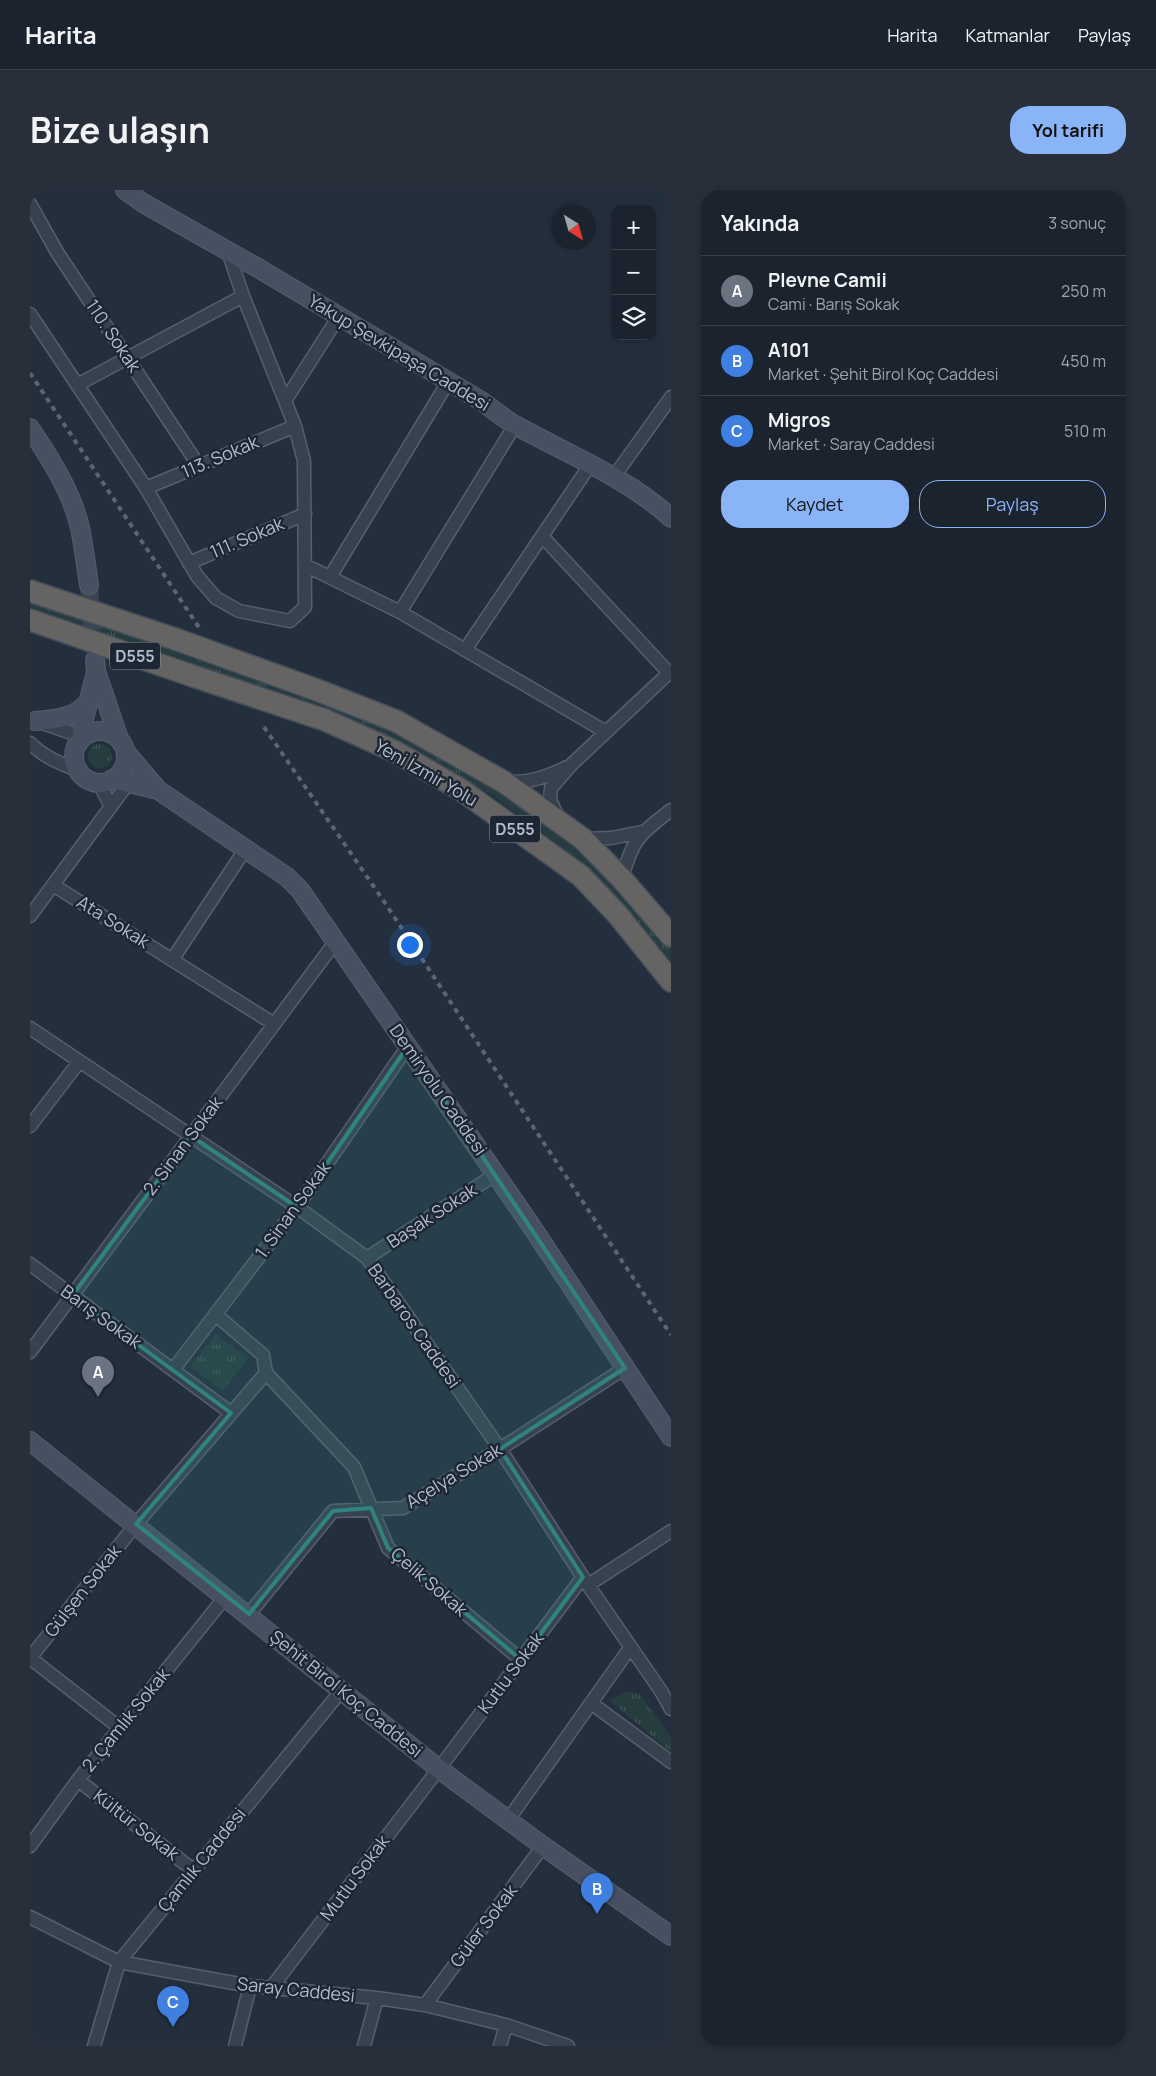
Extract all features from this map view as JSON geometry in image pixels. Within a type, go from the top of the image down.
[{"type":"highway","name":"Yeni İzmir Yolu","points":[[30,591],[178,640],[317,690],[396,721],[504,782],[583,839],[671,936]]},
{"type":"highway","name":"Yeni İzmir Yolu","points":[[30,620],[325,720],[394,751],[460,789],[581,876],[618,915],[671,981]]},
{"type":"main road","name":"Yakup Şevkipaşa Caddesi","points":[[125,190],[143,203],[228,251],[483,402],[515,425],[613,478],[656,504],[671,518]]},
{"type":"main road","points":[[30,428],[58,472],[70,498],[80,526],[88,586]]},
{"type":"main road","points":[[114,782],[125,762],[122,745],[95,666],[82,737],[74,752],[74,762],[77,770],[90,782],[114,782],[158,790]]},
{"type":"main road","points":[[32,720],[70,716],[81,710],[88,702]]},
{"type":"main road","points":[[82,737],[89,733],[105,731],[122,745],[158,790]]},
{"type":"main road","name":"Demiryolu Caddesi","points":[[158,790],[246,848],[287,877],[300,890],[496,1174],[671,1437]]},
{"type":"main road","name":"Şehit Birol Koç Caddesi","points":[[32,1448],[136,1524],[439,1769],[671,1936]]},
{"type":"street","name":"110. Sokak","points":[[30,204],[57,252],[199,466]]},
{"type":"street","points":[[30,314],[146,488],[197,576],[216,598],[239,611],[290,621],[305,607],[304,461],[295,426],[228,251]]},
{"type":"street","points":[[77,385],[244,296]]},
{"type":"street","points":[[285,401],[339,316]]},
{"type":"street","points":[[330,577],[448,382]]},
{"type":"street","points":[[613,478],[671,397]]},
{"type":"street","points":[[400,612],[515,425]]},
{"type":"street","name":"113. Sokak","points":[[146,488],[295,426]]},
{"type":"street","points":[[465,650],[590,465]]},
{"type":"street","name":"111. Sokak","points":[[189,563],[305,514]]},
{"type":"street","points":[[542,536],[670,672],[571,765],[551,788],[550,800],[560,822]]},
{"type":"street","points":[[305,565],[400,612],[606,732]]},
{"type":"street","points":[[32,720],[82,737]]},
{"type":"street","points":[[30,743],[41,754],[77,770]]},
{"type":"street","points":[[504,782],[523,782],[547,777],[571,765]]},
{"type":"street","points":[[30,916],[111,807],[114,782]]},
{"type":"street","points":[[111,807],[114,782]]},
{"type":"street","points":[[622,880],[628,854],[642,832],[671,810]]},
{"type":"street","points":[[583,839],[611,838],[642,832]]},
{"type":"street","points":[[172,960],[246,848]]},
{"type":"street","name":"Ata Sokak","points":[[53,885],[274,1024]]},
{"type":"street","name":"2. Sinan Sokak","points":[[30,1352],[336,941]]},
{"type":"street","name":"Barbaros Caddesi","points":[[30,1028],[297,1207],[367,1258],[500,1449],[630,1648],[666,1688],[671,1709]]},
{"type":"street","name":"1. Sinan Sokak","points":[[173,1370],[297,1207],[408,1046]]},
{"type":"street","points":[[30,1126],[79,1062]]},
{"type":"street","name":"Başak Sokak","points":[[367,1258],[496,1174]]},
{"type":"street","name":"Barış Sokak","points":[[30,1264],[231,1413]]},
{"type":"street","points":[[215,1314],[263,1355],[266,1373]]},
{"type":"street","name":"Açelya Sokak","points":[[249,1614],[333,1511],[403,1508],[500,1449],[626,1368]]},
{"type":"street","name":"Gülşen Sokak","points":[[30,1658],[136,1524],[266,1373]]},
{"type":"street","name":"Çelik Sokak","points":[[266,1373],[354,1467],[388,1548],[521,1660]]},
{"type":"street","name":"Kutlu Sokak","points":[[439,1769],[521,1660],[585,1581],[671,1531]]},
{"type":"street","name":"2. Çamlık Sokak","points":[[30,1846],[78,1780],[226,1596]]},
{"type":"street","points":[[508,1820],[630,1648]]},
{"type":"street","points":[[30,1658],[120,1728]]},
{"type":"street","name":"Çamlık Caddesi","points":[[94,2046],[118,1962],[342,1690]]},
{"type":"street","points":[[591,1703],[671,1762]]},
{"type":"street","name":"Mutlu Sokak","points":[[271,1988],[439,1769]]},
{"type":"street","name":"Kültür Sokak","points":[[78,1780],[193,1870]]},
{"type":"street","name":"Güler Sokak","points":[[425,2005],[544,1846]]},
{"type":"street","name":"Saray Caddesi","points":[[30,1917],[118,1962],[250,1986],[377,1998],[425,2005],[506,2025],[568,2046]]},
{"type":"street","points":[[235,2046],[250,1986]]},
{"type":"street","points":[[364,2046],[377,1998]]},
{"type":"street","points":[[500,2046],[506,2025]]},
{"type":"highlighted area","points":[[408,1046],[625,1368],[500,1449],[583,1577],[521,1660],[388,1548],[371,1508],[333,1511],[249,1614],[136,1524],[231,1413],[72,1296],[191,1136],[297,1207]]},
{"type":"green space","points":[[30,602],[352,713],[427,749],[505,796],[542,822],[577,851],[611,881],[642,914],[671,950],[671,961],[621,901],[564,849],[492,795],[381,734],[305,703],[30,611]]},
{"type":"green space","points":[[100,744],[109,747],[112,756],[109,765],[100,768],[91,765],[88,756],[91,747]]},
{"type":"green space","points":[[216,1334],[248,1358],[223,1391],[190,1367]]},
{"type":"green space","points":[[628,1692],[640,1694],[671,1737],[671,1752],[609,1700]]},
{"type":"tunnel","points":[[89,585],[94,652]]},
{"type":"railway","points":[[30,373],[200,629]]},
{"type":"railway","points":[[264,727],[383,900],[671,1335]]},
{"type":"place","name":"Plevne Camii","points":[[98,1397]]},
{"type":"place","name":"A101","points":[[597,1914]]},
{"type":"place","name":"Migros","points":[[173,2027]]}]
